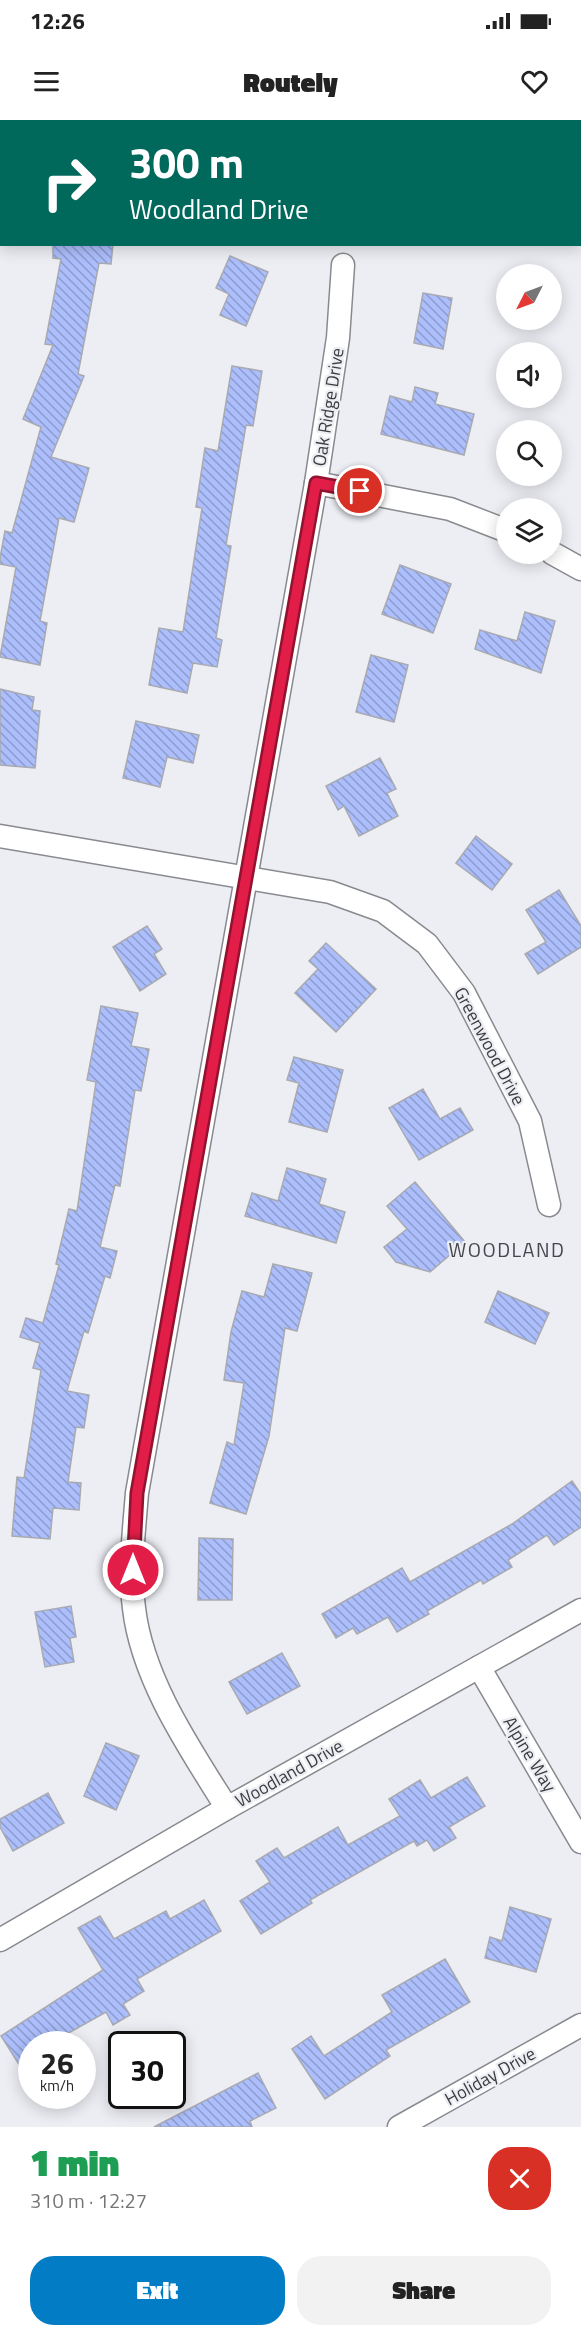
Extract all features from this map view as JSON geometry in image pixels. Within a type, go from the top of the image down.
[{"type":"street","name":"Oak Ridge Drive","points":[[227,1808],[176,1727],[147,1659],[134,1610],[132,1550],[137,1493],[316,483],[338,338],[342,265]]},
{"type":"street","points":[[316,483],[450,509],[496,527]]},
{"type":"street","points":[[562,559],[581,569]]},
{"type":"street","name":"Greenwood Drive","points":[[0,836],[330,892],[383,911],[427,944],[464,993],[530,1121],[549,1205]]},
{"type":"street","name":"Woodland Drive","points":[[0,1940],[227,1808],[581,1610]]},
{"type":"street","name":"Alpine Way","points":[[478,1667],[581,1842]]},
{"type":"street","name":"Holiday Drive","points":[[399,2127],[581,2025]]},
{"type":"building","points":[[53,246],[113,246],[111,264],[99,263],[78,374],[84,376],[51,457],[89,468],[74,522],[59,518],[40,621],[47,623],[40,665],[0,657],[16,567],[0,564],[0,558],[5,531],[12,533],[41,427],[23,419],[53,345],[45,344],[61,259],[53,258]]},
{"type":"building","points":[[230,256],[268,272],[246,326],[220,315],[229,294],[216,288]]},
{"type":"building","points":[[423,293],[452,298],[443,349],[414,343]]},
{"type":"building","points":[[232,366],[262,371],[253,426],[246,425],[226,545],[231,546],[216,638],[222,640],[217,667],[193,663],[187,693],[149,685],[159,628],[183,632],[202,508],[196,507],[205,448],[218,451]]},
{"type":"building","points":[[415,387],[438,393],[435,404],[474,414],[464,455],[381,434],[390,396],[412,402]]},
{"type":"building","points":[[400,565],[451,584],[433,633],[382,614]]},
{"type":"building","points":[[525,612],[555,621],[541,673],[475,649],[480,630],[517,641]]},
{"type":"building","points":[[371,655],[408,665],[394,722],[356,712]]},
{"type":"building","points":[[0,689],[34,697],[32,710],[40,711],[35,768],[0,765]]},
{"type":"building","points":[[136,721],[199,735],[193,763],[167,757],[160,787],[123,778]]},
{"type":"building","points":[[380,758],[396,789],[387,793],[398,816],[359,836],[344,806],[338,810],[326,786]]},
{"type":"building","points":[[476,836],[512,864],[492,890],[456,863]]},
{"type":"building","points":[[559,890],[581,926],[581,947],[538,974],[525,954],[546,942],[526,910]]},
{"type":"building","points":[[147,926],[162,949],[154,954],[166,974],[140,991],[113,947]]},
{"type":"building","points":[[326,943],[376,989],[336,1032],[295,993],[318,969],[309,961]]},
{"type":"building","points":[[101,1006],[138,1013],[131,1046],[149,1049],[141,1091],[135,1090],[120,1186],[115,1185],[100,1247],[117,1251],[110,1278],[105,1276],[88,1333],[84,1331],[67,1391],[89,1395],[84,1428],[76,1427],[68,1482],[81,1483],[79,1510],[53,1508],[50,1539],[12,1536],[17,1477],[24,1478],[41,1370],[33,1368],[40,1343],[20,1337],[26,1318],[43,1323],[59,1265],[56,1264],[69,1209],[77,1211],[96,1082],[87,1080]]},
{"type":"building","points":[[294,1057],[343,1070],[327,1132],[289,1122],[299,1083],[287,1080]]},
{"type":"building","points":[[423,1089],[440,1119],[460,1108],[473,1130],[419,1160],[389,1108]]},
{"type":"building","points":[[287,1168],[326,1179],[319,1204],[345,1212],[336,1243],[245,1216],[252,1193],[278,1201]]},
{"type":"building","points":[[415,1182],[465,1242],[430,1272],[396,1262],[384,1247],[407,1229],[387,1206]]},
{"type":"building","points":[[273,1264],[312,1273],[297,1331],[285,1328],[269,1436],[246,1514],[210,1503],[227,1442],[234,1445],[244,1383],[224,1380],[231,1332],[242,1291],[264,1297]]},
{"type":"building","points":[[498,1291],[549,1313],[535,1344],[485,1322]]},
{"type":"building","points":[[572,1481],[581,1494],[581,1527],[554,1545],[547,1535],[508,1560],[512,1567],[483,1584],[481,1580],[427,1611],[429,1614],[397,1632],[388,1617],[357,1634],[353,1628],[336,1638],[322,1614],[402,1568],[410,1582],[512,1524]]},
{"type":"building","points":[[199,1538],[233,1539],[232,1600],[198,1600]]},
{"type":"building","points":[[71,1606],[76,1637],[70,1638],[74,1662],[45,1667],[35,1612]]},
{"type":"building","points":[[282,1653],[300,1686],[247,1714],[229,1682]]},
{"type":"building","points":[[106,1743],[139,1756],[116,1810],[84,1796]]},
{"type":"building","points":[[467,1777],[485,1806],[449,1827],[456,1838],[434,1851],[427,1840],[417,1846],[414,1841],[310,1900],[312,1903],[261,1934],[240,1901],[270,1882],[256,1861],[277,1848],[284,1858],[338,1827],[348,1845],[400,1816],[389,1799],[420,1780],[431,1798]]},
{"type":"building","points":[[48,1793],[64,1823],[13,1851],[0,1827],[0,1819]]},
{"type":"building","points":[[204,1900],[221,1931],[137,1979],[144,1991],[123,2004],[130,2015],[113,2025],[106,2012],[72,2031],[18,2031],[18,2063],[1,2036],[103,1970],[78,1928],[100,1916],[114,1939],[166,1911],[170,1919]]},
{"type":"building","points":[[510,1907],[551,1919],[536,1972],[485,1958],[490,1937],[502,1941]]},
{"type":"building","points":[[445,1959],[470,2002],[386,2050],[390,2056],[325,2099],[292,2049],[311,2036],[324,2056],[392,2012],[382,1995]]},
{"type":"building","points":[[258,2073],[276,2108],[250,2121],[252,2127],[154,2127]]},
{"type":"district","name":"WOODLAND","points":[[507,1249]]},
{"type":"route","points":[[133,1570],[132,1550],[137,1493],[316,483],[360,491]]}]
